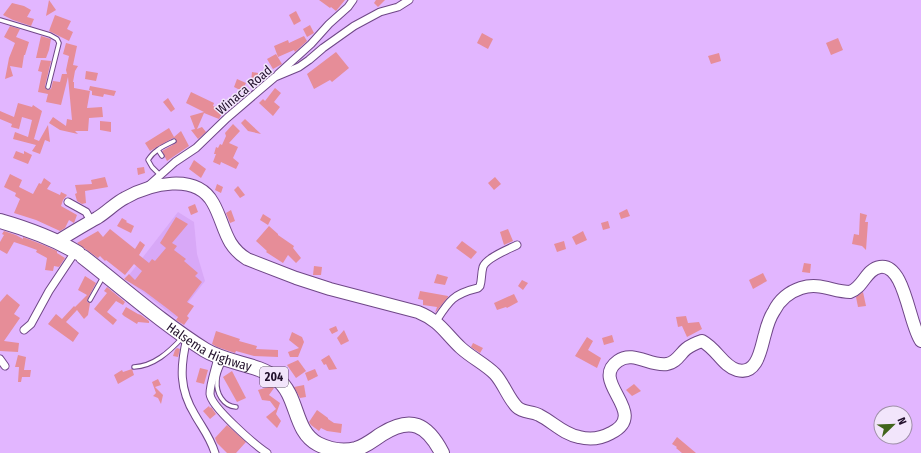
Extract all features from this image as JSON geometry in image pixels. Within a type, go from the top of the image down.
[{"type":"highway","name":"Halsema Highway","points":[[0,221],[35,231],[58,241],[79,254],[185,337],[221,358],[259,369],[269,373],[279,380],[286,388],[292,399],[303,430],[308,437],[317,443],[330,449],[345,451],[357,449],[401,424],[411,423],[420,427],[432,437],[442,453]]},
{"type":"main road","points":[[58,241],[124,198],[145,189],[172,184],[194,186],[201,189],[209,196],[215,205],[232,246],[244,257],[296,278],[367,300],[418,312],[428,316],[436,321],[460,347],[494,374],[503,384],[517,407],[524,411],[538,414],[567,433],[585,439],[596,439],[610,434],[618,429],[623,423],[625,414],[623,406],[613,389],[609,376],[610,369],[617,361],[625,358],[636,358],[659,364],[668,364],[675,361],[686,349],[702,341],[710,345],[730,368],[742,371],[750,369],[760,354],[765,333],[774,310],[783,298],[791,292],[803,287],[816,286],[850,292],[860,287],[874,268],[880,267],[890,269],[900,282],[905,294],[914,327],[921,341]]},
{"type":"street","points":[[275,77],[311,44],[329,24],[348,7],[353,0]]},
{"type":"street","name":"Winaca Road","points":[[145,189],[175,162],[196,148],[227,118],[275,77],[299,67],[322,48],[354,26],[380,12],[398,7],[409,0]]},
{"type":"street","points":[[68,202],[86,212],[90,221]]},
{"type":"street","points":[[436,321],[447,304],[454,297],[480,286],[483,266],[485,263],[517,245]]},
{"type":"street","points":[[24,330],[31,324],[49,291],[79,254]]},
{"type":"street","points":[[185,337],[182,375],[183,387],[188,403],[208,435],[215,453]]},
{"type":"street","points":[[221,358],[211,388],[211,398],[241,431],[267,453]]},
{"type":"street","points":[[0,359],[5,366]]},
{"type":"lane","points":[[0,20],[50,35],[57,39],[59,43],[48,86]]},
{"type":"lane","points":[[160,175],[152,167],[148,160],[151,155],[174,141]]},
{"type":"lane","points":[[158,150],[162,156]]},
{"type":"lane","points":[[90,300],[104,274]]},
{"type":"lane","points":[[134,367],[153,363],[185,337]]},
{"type":"lane","points":[[221,358],[217,381],[218,390],[223,401],[229,407],[236,407]]},
{"type":"shaded area","points":[[178,212],[194,222],[197,254],[205,281],[176,318],[126,279]]},
{"type":"building","points":[[49,0],[56,10],[46,16]]},
{"type":"building","points":[[319,0],[345,0],[336,11]]},
{"type":"building","points":[[376,0],[385,0],[378,7],[374,3]]},
{"type":"building","points":[[12,3],[24,6],[31,10],[27,17],[34,19],[31,26],[3,15]]},
{"type":"building","points":[[296,11],[301,21],[294,25],[289,15]]},
{"type":"building","points":[[55,15],[71,21],[67,29],[73,32],[69,41],[49,31]]},
{"type":"building","points":[[310,25],[314,33],[307,37],[303,29]]},
{"type":"building","points":[[10,26],[20,29],[16,37],[29,42],[24,55],[22,68],[10,66],[13,76],[5,79],[9,58],[15,43],[4,37]]},
{"type":"building","points":[[482,33],[493,39],[488,49],[477,43]]},
{"type":"building","points":[[41,36],[51,39],[49,50],[46,58],[36,58]]},
{"type":"building","points":[[304,36],[307,41],[295,52],[294,50],[278,57],[274,46],[288,40],[289,43]]},
{"type":"building","points":[[838,38],[843,50],[831,55],[826,43]]},
{"type":"building","points":[[66,43],[77,46],[73,65],[78,66],[75,71],[73,82],[74,88],[90,91],[87,108],[102,107],[103,117],[89,118],[88,131],[75,131],[78,134],[60,130],[49,123],[53,117],[66,126],[67,119],[72,120],[68,77],[61,105],[46,102],[48,94],[38,92],[42,72],[38,71],[41,60],[51,61],[45,86],[47,90],[51,89],[53,81],[60,82],[62,74],[67,74],[66,70],[69,56],[63,54]]},
{"type":"building","points":[[336,52],[349,68],[332,82],[330,80],[314,89],[307,74]]},
{"type":"building","points":[[719,53],[721,61],[711,64],[708,56]]},
{"type":"building","points":[[276,54],[282,64],[273,69],[267,59]]},
{"type":"building","points":[[86,71],[98,73],[96,81],[85,79]]},
{"type":"building","points":[[252,72],[258,73],[257,83],[251,82]]},
{"type":"building","points":[[237,79],[246,83],[242,91],[234,87]]},
{"type":"building","points":[[90,86],[116,91],[114,96],[104,94],[103,97],[92,95],[92,91],[89,90]]},
{"type":"building","points":[[275,88],[281,93],[274,102],[280,107],[273,116],[259,103],[263,99],[265,101]]},
{"type":"building","points":[[191,92],[214,103],[213,106],[224,110],[219,119],[204,113],[197,129],[202,127],[206,132],[198,139],[191,130],[195,129],[190,116],[204,112],[186,103]]},
{"type":"building","points":[[168,98],[175,109],[171,112],[163,102]]},
{"type":"building","points":[[18,103],[32,107],[33,105],[42,111],[34,139],[39,141],[48,125],[50,142],[45,140],[40,154],[32,151],[36,145],[13,139],[15,132],[28,137],[32,120],[22,117],[19,129],[11,127],[12,124],[0,119],[0,111],[14,117]]},
{"type":"building","points":[[245,119],[261,134],[248,131],[241,123]]},
{"type":"building","points":[[100,121],[111,122],[111,132],[100,130]]},
{"type":"building","points":[[233,124],[240,131],[229,143],[238,147],[233,158],[239,163],[236,169],[221,162],[220,165],[213,162],[216,154],[214,154],[216,147],[218,148],[220,144],[222,145],[226,136],[225,133]]},
{"type":"building","points":[[169,128],[174,137],[181,131],[189,146],[167,161],[162,151],[176,143],[176,139],[173,138],[150,151],[145,143]]},
{"type":"building","points":[[16,151],[24,154],[24,151],[32,155],[28,164],[13,158]]},
{"type":"building","points":[[194,160],[206,169],[201,178],[189,169]]},
{"type":"building","points":[[144,167],[145,173],[138,175],[137,168]]},
{"type":"building","points":[[10,174],[22,180],[19,187],[33,194],[39,183],[41,184],[44,178],[51,183],[47,189],[60,195],[61,192],[67,195],[61,206],[77,215],[74,223],[69,220],[65,228],[60,231],[36,220],[14,213],[20,199],[15,196],[16,193],[4,187]]},
{"type":"building","points":[[105,177],[108,187],[85,191],[86,203],[82,204],[77,201],[75,185],[92,184],[91,180]]},
{"type":"building","points":[[495,177],[501,184],[494,190],[488,183]]},
{"type":"building","points":[[217,184],[223,187],[221,193],[215,190]]},
{"type":"building","points":[[238,186],[245,195],[240,198],[234,190]]},
{"type":"building","points":[[195,204],[198,212],[191,215],[188,207]]},
{"type":"building","points":[[627,209],[630,216],[621,219],[619,213]]},
{"type":"building","points":[[231,210],[235,221],[230,223],[226,213]]},
{"type":"building","points":[[860,213],[867,215],[865,222],[868,222],[866,250],[862,246],[852,244],[854,234],[859,235]]},
{"type":"building","points":[[263,214],[271,219],[268,225],[260,220]]},
{"type":"building","points":[[176,217],[188,224],[172,243],[177,246],[174,250],[186,259],[184,261],[198,273],[195,276],[202,282],[187,302],[194,306],[187,316],[189,318],[184,325],[176,320],[178,317],[168,309],[144,291],[124,279],[129,274],[135,280],[142,271],[134,264],[125,275],[100,256],[98,258],[77,243],[98,231],[103,237],[110,229],[135,249],[140,241],[145,245],[139,255],[149,263],[152,259],[155,261],[166,248],[160,243]]},
{"type":"building","points":[[122,218],[134,226],[131,233],[117,226]]},
{"type":"building","points":[[608,221],[610,228],[603,230],[601,223]]},
{"type":"building","points":[[269,226],[278,235],[294,246],[293,248],[301,258],[296,263],[288,255],[283,263],[266,252],[267,251],[256,241]]},
{"type":"building","points":[[508,229],[513,241],[504,245],[500,232]]},
{"type":"building","points":[[4,231],[46,246],[57,251],[57,253],[65,258],[59,267],[54,266],[53,271],[45,270],[47,258],[36,252],[37,250],[14,242],[7,254],[0,250],[0,242],[4,235],[2,234]]},
{"type":"building","points":[[583,231],[587,240],[576,245],[572,237]]},
{"type":"building","points":[[462,241],[477,252],[471,259],[456,248]]},
{"type":"building","points":[[564,241],[566,249],[557,252],[554,244]]},
{"type":"building","points":[[804,263],[811,264],[810,273],[802,272]]},
{"type":"building","points":[[314,266],[322,267],[321,275],[313,275]]},
{"type":"building","points":[[763,273],[767,281],[753,289],[749,280]]},
{"type":"building","points":[[437,274],[448,277],[445,285],[434,283]]},
{"type":"building","points":[[85,276],[96,283],[87,300],[87,302],[90,303],[88,315],[84,319],[77,310],[66,322],[79,333],[73,342],[48,324],[56,314],[62,319],[87,295],[78,290]]},
{"type":"building","points":[[522,280],[528,283],[523,290],[518,286]]},
{"type":"building","points":[[107,287],[125,302],[123,305],[116,301],[107,312],[117,320],[113,325],[94,309],[107,293],[104,291]]},
{"type":"building","points":[[420,291],[448,297],[435,313],[437,307],[423,305],[423,300],[418,299]]},
{"type":"building","points":[[863,292],[866,306],[858,307],[856,297]]},
{"type":"building","points":[[7,294],[20,305],[14,314],[20,318],[4,341],[19,343],[18,352],[0,351],[0,302]]},
{"type":"building","points":[[514,294],[518,302],[507,308],[497,310],[494,303]]},
{"type":"building","points":[[126,307],[141,315],[149,321],[149,323],[138,322],[137,324],[124,316],[122,314]]},
{"type":"building","points":[[686,316],[688,323],[699,322],[702,329],[687,337],[682,326],[678,327],[676,317]]},
{"type":"building","points":[[336,326],[338,331],[332,334],[329,329]]},
{"type":"building","points":[[344,330],[349,341],[341,345],[337,338]]},
{"type":"building","points":[[216,331],[240,339],[239,341],[257,346],[256,349],[278,350],[278,357],[254,356],[236,351],[235,353],[217,347],[212,344]]},
{"type":"building","points":[[292,332],[302,337],[304,342],[298,357],[290,357],[288,352],[299,348],[289,340]]},
{"type":"building","points":[[612,335],[614,342],[604,345],[602,338]]},
{"type":"building","points":[[587,337],[593,341],[588,350],[601,358],[597,368],[575,356]]},
{"type":"building","points":[[473,343],[483,348],[480,353],[471,347]]},
{"type":"building","points":[[177,348],[180,349],[178,357],[173,356]]},
{"type":"building","points":[[18,355],[26,357],[24,370],[31,370],[30,377],[22,377],[21,382],[18,382],[19,367],[15,367]]},
{"type":"building","points":[[329,355],[337,369],[329,370],[326,364],[324,365],[321,360]]},
{"type":"building","points":[[298,360],[306,371],[296,378],[287,365]]},
{"type":"building","points":[[200,368],[208,370],[204,384],[196,382]]},
{"type":"building","points":[[132,369],[134,375],[118,384],[114,375],[122,370],[123,372]]},
{"type":"building","points":[[315,369],[318,376],[308,381],[305,373]]},
{"type":"building","points":[[232,371],[246,398],[237,402],[223,377]]},
{"type":"building","points":[[158,379],[161,385],[155,387],[163,395],[161,404],[158,398],[153,396],[156,393],[152,382]]},
{"type":"building","points":[[634,384],[641,391],[632,396],[626,390]]},
{"type":"building","points":[[304,385],[306,397],[300,398],[294,387]]},
{"type":"building","points":[[272,386],[274,388],[269,395],[280,403],[276,414],[281,421],[277,428],[266,417],[276,409],[270,401],[262,400],[258,390]]},
{"type":"building","points":[[209,406],[216,414],[210,419],[203,411]]},
{"type":"building","points":[[317,410],[334,423],[342,424],[341,433],[327,431],[321,428],[319,431],[311,425],[309,422]]},
{"type":"building","points":[[227,425],[246,442],[236,453],[227,453],[217,443],[215,438]]},
{"type":"building","points":[[677,437],[696,453],[682,453],[676,448],[677,447],[672,444]]}]
